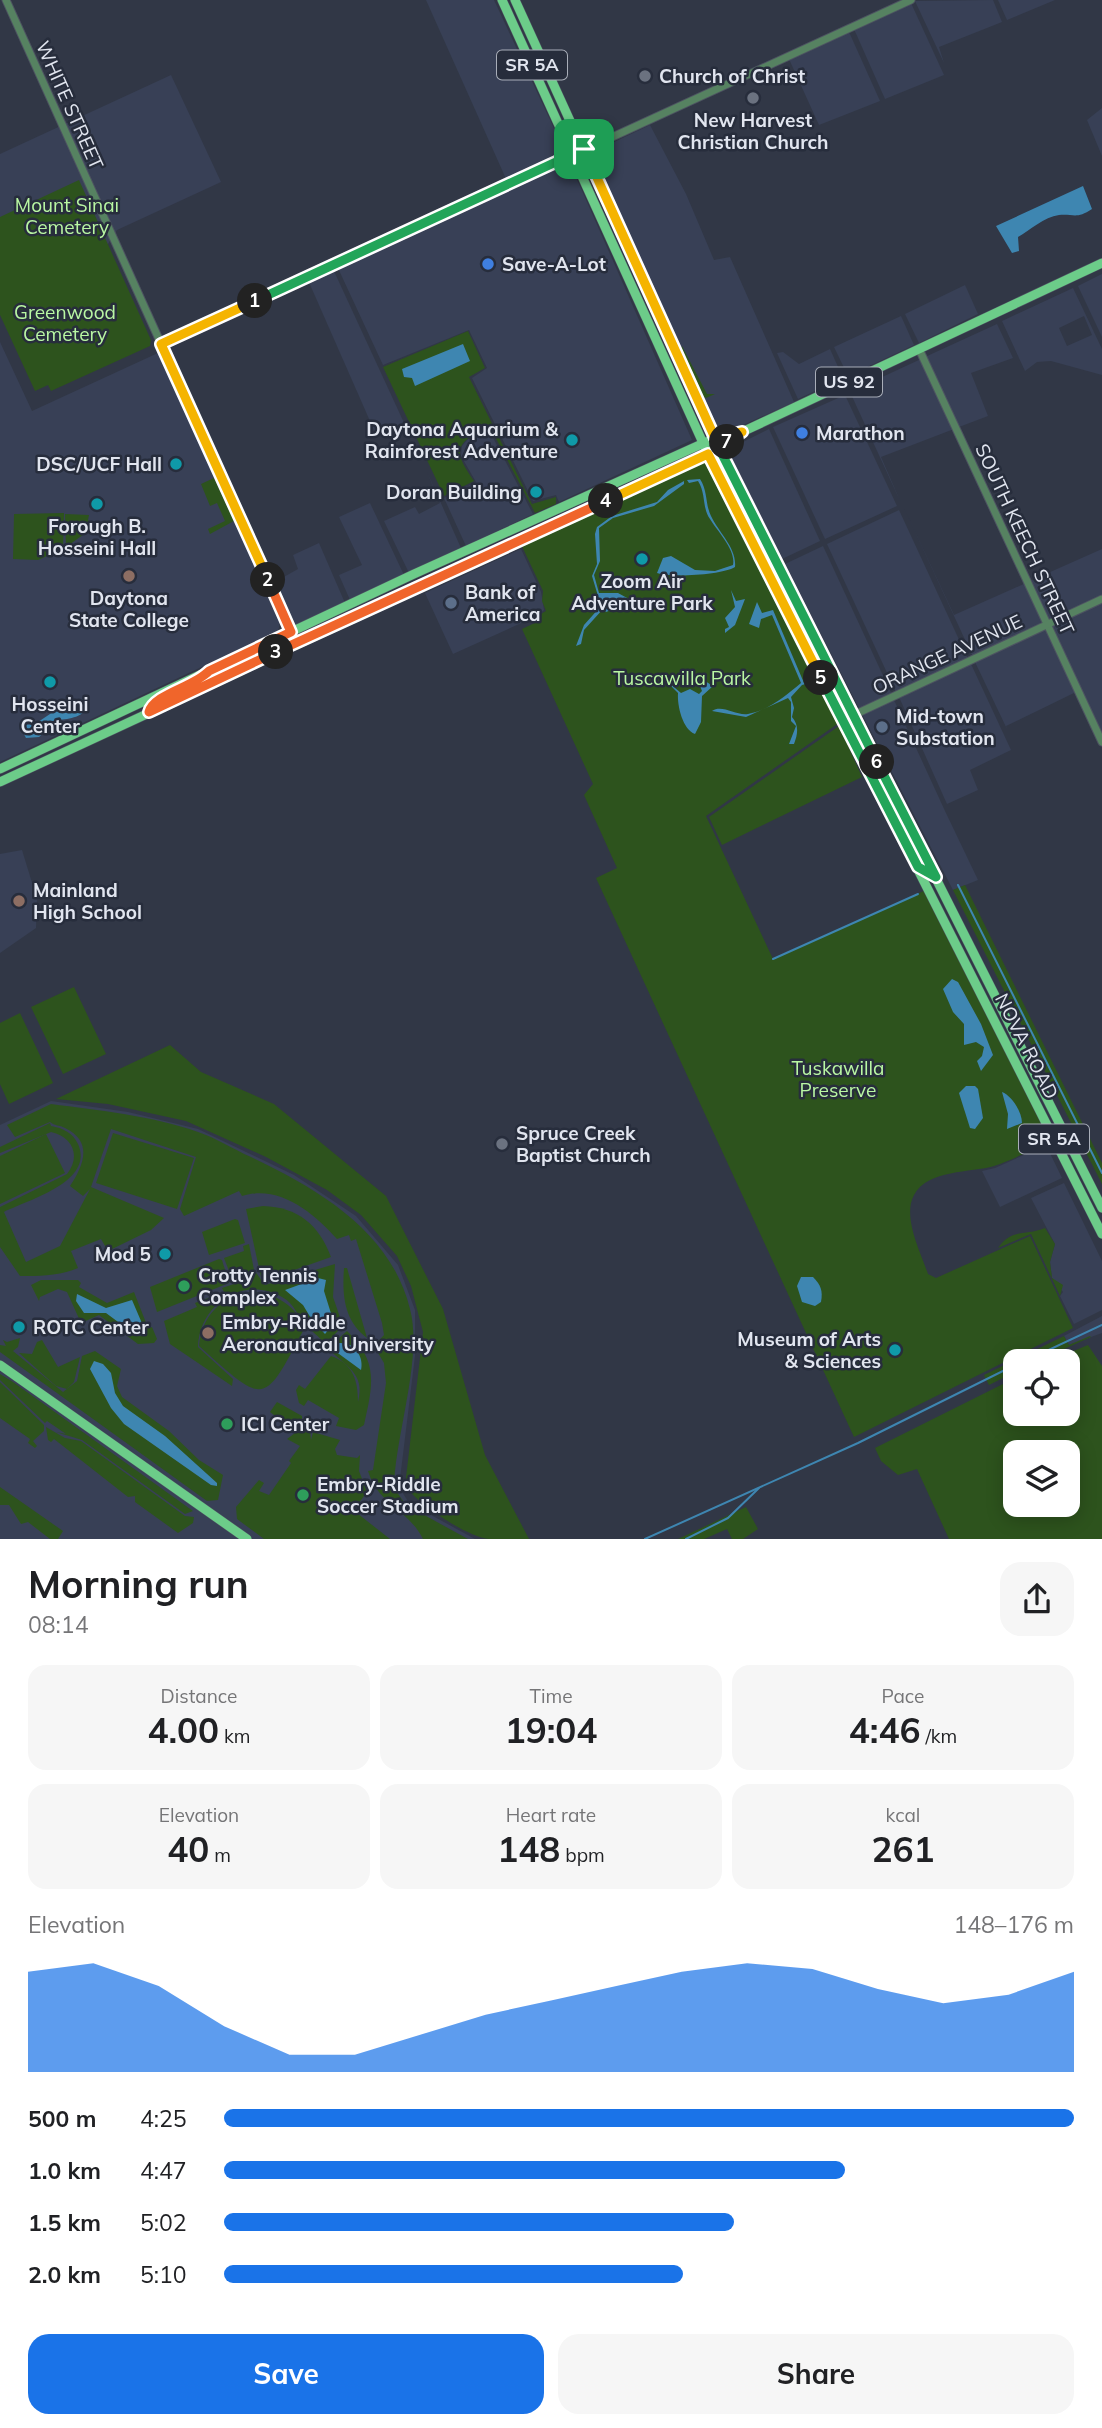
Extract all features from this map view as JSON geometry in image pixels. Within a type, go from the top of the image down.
[{"type":"main road","name":"SR 5A","points":[[502,0],[703,444],[918,867]]},
{"type":"main road","name":"SR 5A","points":[[515,0],[719,448],[936,877]]},
{"type":"main road","name":"US 92","points":[[0,782],[708,454],[742,432],[1102,263]]},
{"type":"main road","points":[[645,313],[663,324]]},
{"type":"main road","name":"US 92","points":[[0,769],[715,438],[742,432]]},
{"type":"main road","points":[[499,549],[504,541],[562,515],[568,506]]},
{"type":"main road","points":[[149,712],[154,703],[198,681],[209,671]]},
{"type":"main road","points":[[64,751],[71,743],[119,720],[127,710]]},
{"type":"main road","points":[[910,852],[927,860]]},
{"type":"main road","points":[[918,867],[936,877]]},
{"type":"main road","name":"NOVA ROAD","points":[[918,867],[1102,1234]]},
{"type":"main road","name":"NOVA ROAD","points":[[936,877],[1102,1208]]},
{"type":"main road","points":[[1006,1043],[1026,1056]]},
{"type":"main road","points":[[1015,1060],[1034,1072]]},
{"type":"main road","points":[[1073,1176],[1091,1185]]},
{"type":"main road","points":[[0,1365],[247,1539]]},
{"type":"street","name":"WHITE STREET","points":[[6,0],[296,643]]},
{"type":"street","points":[[161,344],[911,0]]},
{"type":"street","name":"SOUTH KEECH STREET","points":[[919,349],[1102,742]]},
{"type":"street","name":"ORANGE AVENUE","points":[[843,720],[1102,599]]},
{"type":"shaded area","points":[[426,0],[494,0],[566,154],[507,181]]},
{"type":"shaded area","points":[[993,0],[1002,22],[939,47],[944,63],[915,1]]},
{"type":"shaded area","points":[[998,0],[1055,0],[1007,20]]},
{"type":"shaded area","points":[[911,3],[944,75],[885,99],[854,29]]},
{"type":"shaded area","points":[[849,32],[880,101],[819,125],[789,59]]},
{"type":"shaded area","points":[[171,75],[221,182],[117,230],[108,244],[64,265],[49,238],[0,259],[0,154]]},
{"type":"shaded area","points":[[1102,108],[1102,156],[1087,120]]},
{"type":"shaded area","points":[[650,125],[686,194],[714,260],[730,257],[794,402],[725,432],[714,427],[698,396],[591,153]]},
{"type":"shaded area","points":[[568,159],[692,440],[559,502],[556,495],[533,501],[472,378],[487,368],[469,330],[383,365],[337,266]]},
{"type":"shaded area","points":[[333,269],[405,425],[377,437],[308,280]]},
{"type":"shaded area","points":[[1102,274],[1102,337],[1078,286]]},
{"type":"shaded area","points":[[965,285],[978,314],[919,343],[905,314]]},
{"type":"shaded area","points":[[1073,288],[1102,349],[1102,375],[1051,361],[1037,362],[1025,371],[1002,321]],"holes":[[[1084,316],[1092,335],[1067,346],[1059,328]]]},
{"type":"shaded area","points":[[901,316],[914,345],[848,376],[834,347]]},
{"type":"shaded area","points":[[997,324],[1013,358],[971,373],[988,416],[959,427],[925,357]]},
{"type":"shaded area","name":"Daytona State College","points":[[0,342],[32,411],[158,353],[280,623],[278,631],[0,762]]},
{"type":"shaded area","points":[[830,349],[843,378],[798,399],[777,353],[783,352],[799,364]]},
{"type":"shaded area","points":[[921,359],[954,429],[881,457],[901,503],[850,392]]},
{"type":"shaded area","points":[[845,395],[897,506],[825,539],[773,427]]},
{"type":"shaded area","points":[[769,429],[820,541],[782,559],[728,453],[729,449]]},
{"type":"shaded area","points":[[489,430],[533,514],[466,546],[444,498],[476,482],[461,456],[462,446],[467,440]]},
{"type":"shaded area","points":[[427,472],[461,548],[409,573],[384,521],[415,507],[419,514],[440,503]]},
{"type":"shaded area","points":[[370,503],[404,575],[350,600],[339,575],[362,565],[339,517]]},
{"type":"shaded area","points":[[904,508],[954,615],[1026,583],[1044,623],[973,657]]},
{"type":"shaded area","points":[[899,510],[968,659],[896,692],[827,544]]},
{"type":"shaded area","points":[[319,543],[345,603],[295,626],[275,582],[298,569],[293,555]]},
{"type":"shaded area","points":[[823,546],[892,695],[860,710],[785,564]]},
{"type":"shaded area","points":[[521,549],[541,592],[544,610],[537,616],[453,654],[425,593]]},
{"type":"shaded area","points":[[1102,549],[1102,596],[1049,621],[1030,581]]},
{"type":"shaded area","points":[[1102,602],[1102,732],[1051,626]]},
{"type":"shaded area","points":[[1046,628],[1076,692],[1006,726],[1007,729],[975,662]]},
{"type":"shaded area","points":[[971,664],[1011,750],[970,770],[978,790],[947,804],[899,697]]},
{"type":"shaded area","points":[[894,700],[978,880],[953,890],[862,714]]},
{"type":"shaded area","name":"Mainland High School","points":[[22,850],[37,899],[36,928],[0,953],[0,854]]},
{"type":"shaded area","name":"Embry-Riddle Aeronautical University","points":[[51,1101],[128,1112],[198,1129],[294,1175],[356,1216],[398,1265],[415,1310],[415,1356],[399,1487],[409,1503],[475,1539],[0,1539],[0,1125]]},
{"type":"shaded area","points":[[1046,1145],[1062,1178],[1000,1207],[982,1171],[995,1168]]},
{"type":"shaded area","points":[[1064,1183],[1102,1261],[1102,1310],[1074,1324],[1060,1296],[1063,1292],[1052,1278],[1050,1262],[1055,1244],[1031,1198]]},
{"type":"shaded area","points":[[1102,1316],[1102,1333],[1069,1345],[1064,1336]]},
{"type":"green space","name":"Greenwood Cemetery","points":[[79,180],[151,340],[150,346],[51,391],[48,385],[35,391],[0,315],[0,217]]},
{"type":"green space","points":[[468,331],[485,368],[469,377],[532,504],[556,497],[556,504],[535,513],[490,427],[470,437],[461,448],[462,461],[474,481],[444,496],[383,367]]},
{"type":"green space","points":[[682,346],[707,394],[715,394],[706,398],[699,394],[680,353]]},
{"type":"green space","name":"Tuskawilla Preserve","points":[[708,454],[843,720],[706,816],[773,959],[928,889],[1054,1139],[994,1166],[951,1173],[929,1180],[914,1195],[911,1204],[914,1235],[928,1274],[936,1278],[1030,1236],[1073,1328],[1031,1349],[1003,1349],[1003,1363],[854,1437],[596,878],[617,868],[584,795],[593,784],[522,629],[541,620],[539,615],[546,611],[542,601],[543,591],[519,540]]},
{"type":"green space","points":[[214,478],[234,521],[210,534],[208,529],[225,521],[217,503],[210,506],[201,484]]},
{"type":"green space","points":[[64,513],[63,549],[38,560],[13,559],[14,514]]},
{"type":"green space","points":[[65,514],[89,515],[88,520],[96,531],[87,532],[66,547]]},
{"type":"green space","points":[[839,726],[862,777],[722,845],[709,817]]},
{"type":"green space","points":[[965,885],[1102,1163],[1102,1184],[953,890]]},
{"type":"green space","points":[[74,987],[106,1054],[63,1074],[31,1007]]},
{"type":"green space","points":[[20,1013],[53,1083],[9,1104],[0,1084],[0,1023]]},
{"type":"green space","points":[[170,1045],[201,1072],[274,1104],[386,1196],[443,1309],[485,1455],[529,1539],[489,1539],[468,1532],[431,1510],[405,1486],[423,1332],[411,1286],[397,1256],[361,1215],[327,1190],[266,1157],[186,1121],[108,1104],[56,1099]]},
{"type":"green space","points":[[51,1104],[144,1118],[205,1134],[301,1183],[326,1199],[369,1235],[387,1257],[400,1281],[410,1309],[413,1329],[411,1374],[394,1488],[406,1505],[468,1539],[423,1539],[410,1521],[373,1483],[368,1471],[373,1470],[386,1383],[384,1363],[374,1346],[384,1335],[382,1323],[356,1239],[351,1241],[349,1235],[337,1239],[295,1203],[269,1194],[242,1196],[239,1191],[184,1216],[180,1209],[196,1157],[111,1129],[91,1187],[164,1218],[151,1230],[108,1251],[101,1239],[71,1251],[78,1268],[71,1271],[42,1276],[20,1276],[0,1247],[0,1207],[67,1174],[74,1161],[74,1154],[65,1138],[51,1132],[0,1153],[0,1147],[50,1123],[76,1140],[81,1157],[77,1169],[56,1188],[4,1212],[26,1262],[60,1246],[90,1189],[83,1196],[70,1186],[82,1163],[83,1155],[80,1140],[74,1134],[50,1122],[15,1137],[7,1125]]},
{"type":"green space","points":[[113,1133],[194,1158],[177,1209],[96,1183]]},
{"type":"green space","points":[[46,1134],[65,1173],[0,1204],[0,1156]]},
{"type":"green space","points":[[263,1206],[287,1210],[306,1220],[320,1236],[331,1257],[266,1280],[261,1277],[246,1209]]},
{"type":"green space","points":[[238,1220],[245,1243],[209,1255],[202,1232]]},
{"type":"green space","points":[[1045,1228],[1055,1244],[1050,1262],[1052,1278],[1063,1285],[1060,1296],[1031,1234],[998,1248],[1014,1235]]},
{"type":"green space","points":[[249,1244],[254,1270],[265,1285],[335,1264],[333,1297],[343,1326],[325,1344],[282,1297],[253,1289],[226,1298],[215,1306],[206,1318],[198,1347],[233,1379],[232,1386],[170,1344],[164,1321],[197,1307],[195,1303],[224,1292],[222,1288],[234,1284],[224,1258],[244,1251],[243,1246]]},
{"type":"green space","name":"Crotty Tennis Complex","points":[[222,1260],[229,1283],[157,1312],[150,1287]]},
{"type":"green space","points":[[344,1268],[347,1268],[367,1338],[353,1324],[346,1307]]},
{"type":"green space","points":[[41,1280],[78,1280],[81,1283],[79,1287],[107,1303],[134,1292],[148,1328],[152,1327],[157,1339],[154,1343],[138,1344],[99,1315],[81,1323],[67,1292],[58,1289],[40,1297],[39,1301],[31,1285]]},
{"type":"green space","points":[[250,1292],[283,1301],[301,1319],[305,1327],[280,1372],[271,1384],[261,1389],[238,1380],[199,1346],[204,1326],[214,1310],[230,1298]]},
{"type":"green space","points":[[347,1331],[364,1353],[371,1375],[370,1398],[364,1425],[356,1430],[336,1426],[339,1418],[308,1400],[304,1406],[299,1403],[296,1390],[299,1385],[305,1389],[331,1356],[339,1359],[353,1374],[358,1402],[360,1392],[356,1376],[347,1365],[328,1348]]},
{"type":"green space","points":[[1064,1336],[1069,1345],[1091,1337],[1064,1349],[1037,1349]]},
{"type":"green space","points":[[20,1338],[18,1347],[13,1351],[63,1392],[77,1381],[82,1356],[95,1351],[121,1369],[117,1386],[122,1397],[169,1431],[199,1460],[223,1475],[218,1500],[207,1501],[0,1352],[0,1345],[6,1346],[3,1340],[7,1342]]},
{"type":"green space","points":[[42,1340],[58,1367],[80,1357],[74,1382],[67,1389],[56,1386],[19,1353],[32,1354],[37,1342]]},
{"type":"green space","points":[[1088,1345],[1102,1366],[1102,1539],[949,1539],[917,1469],[898,1475],[881,1461],[875,1448],[1003,1384],[1003,1426],[1080,1426],[1078,1349]]},
{"type":"green space","points":[[1003,1366],[1003,1378],[989,1385],[984,1375]]},
{"type":"green space","points":[[0,1374],[193,1511],[185,1514],[82,1440],[56,1432],[66,1434],[47,1421],[45,1423],[0,1380]]},
{"type":"green space","points":[[0,1382],[44,1425],[44,1431],[33,1441],[37,1446],[35,1448],[28,1443],[30,1439],[0,1418]]},
{"type":"green space","points":[[277,1402],[302,1416],[302,1419],[287,1425],[270,1412]]},
{"type":"green space","points":[[46,1427],[65,1438],[81,1441],[185,1516],[194,1517],[193,1523],[178,1533],[135,1502],[135,1496],[128,1497],[54,1439],[51,1442],[48,1440]]},
{"type":"green space","points":[[310,1428],[311,1440],[313,1432],[340,1440],[335,1449],[337,1455],[357,1458],[360,1455],[359,1471],[367,1492],[355,1508],[334,1506],[353,1510],[390,1539],[264,1539],[237,1519],[236,1507],[259,1480],[264,1483],[259,1491],[269,1495],[291,1463],[289,1461],[300,1446],[287,1439],[299,1430]]},
{"type":"green space","points":[[0,1487],[63,1531],[58,1539],[50,1539],[28,1522],[21,1524],[9,1505],[0,1505]]},
{"type":"green space","points":[[746,1507],[758,1529],[743,1539],[732,1539],[727,1529],[704,1539],[678,1539]]},
{"type":"water","points":[[1083,186],[1092,209],[1079,215],[1053,216],[1043,221],[1018,237],[1019,251],[1012,253],[996,226]]},
{"type":"water","points":[[463,344],[470,361],[415,386],[412,378],[404,377],[402,369]]},
{"type":"water","points":[[700,479],[709,511],[733,553],[735,567],[696,575],[657,573],[663,558],[671,556],[695,570],[715,571],[733,565],[729,547],[708,515],[698,481],[689,483],[687,480]]},
{"type":"water","points":[[684,481],[684,484],[654,506],[613,518],[599,528],[600,561],[594,575],[599,593],[618,593],[629,599],[630,603],[606,612],[603,609],[584,630],[581,644],[576,646],[584,625],[601,606],[592,576],[597,564],[597,527],[612,516],[657,502],[668,490]]},
{"type":"water","points":[[731,590],[736,601],[745,599],[735,625],[725,633],[725,629],[729,627],[725,618],[735,607]]},
{"type":"water","points":[[757,602],[762,613],[773,610],[804,683],[813,682],[802,685],[791,697],[794,708],[792,717],[796,723],[797,730],[794,744],[789,744],[796,726],[791,721],[791,702],[788,698],[764,709],[801,683],[772,615],[761,619],[759,628],[749,624]]},
{"type":"water","points":[[662,677],[681,693],[690,689],[699,694],[702,691],[700,686],[705,681],[713,686],[702,696],[701,722],[695,734],[687,728],[682,717],[678,693]]},
{"type":"water","points":[[84,699],[89,705],[80,715],[58,720],[39,737],[26,738],[22,730],[25,725],[35,724],[68,702]]},
{"type":"water","points":[[720,709],[743,714],[761,710],[746,717],[712,711]]},
{"type":"water","points":[[952,979],[958,982],[981,1024],[993,1055],[981,1071],[977,1061],[982,1056],[984,1047],[976,1042],[964,1045],[964,1024],[953,1012],[943,989]]},
{"type":"water","points":[[966,1086],[975,1086],[978,1089],[983,1118],[975,1129],[970,1128],[959,1093]]},
{"type":"water","points":[[1002,1092],[1013,1101],[1022,1119],[1022,1123],[1007,1129],[1008,1114]]},
{"type":"water","points":[[801,1277],[813,1277],[820,1286],[821,1302],[815,1306],[802,1302],[797,1286]]},
{"type":"water","points":[[318,1278],[326,1280],[324,1291],[334,1323],[325,1334],[303,1305],[285,1290]]},
{"type":"water","points":[[77,1294],[106,1308],[132,1300],[147,1335],[137,1336],[106,1313],[84,1313],[76,1301]]},
{"type":"water","points":[[339,1343],[349,1345],[357,1351],[361,1370],[335,1351]]},
{"type":"water","points":[[94,1361],[103,1364],[111,1373],[115,1393],[123,1406],[165,1436],[217,1483],[217,1486],[211,1485],[124,1424],[111,1408],[90,1369]]},
{"type":"waterway","points":[[958,885],[1102,1173]]},
{"type":"waterway","points":[[773,959],[918,894]]},
{"type":"waterway","points":[[1051,1349],[1102,1325]]},
{"type":"waterway","points":[[645,1539],[858,1443],[1003,1371]]},
{"type":"waterway","points":[[686,1539],[728,1518],[759,1488]]},
{"type":"place","name":"Church of Christ","points":[[645,76]]},
{"type":"place","name":"New Harvest Christian Church","points":[[753,98]]},
{"type":"place","name":"Save-A-Lot","points":[[488,264]]},
{"type":"place","name":"Marathon","points":[[802,433]]},
{"type":"place","name":"Daytona Aquarium & Rainforest Adventure","points":[[572,440]]},
{"type":"place","name":"DSC/UCF Hall","points":[[176,464]]},
{"type":"place","name":"Doran Building","points":[[536,492]]},
{"type":"place","name":"Forough B. Hosseini Hall","points":[[97,504]]},
{"type":"place","name":"Zoom Air Adventure Park","points":[[642,559]]},
{"type":"place","name":"Daytona State College","points":[[129,576]]},
{"type":"place","name":"Bank of America","points":[[451,603]]},
{"type":"place","name":"Hosseini Center","points":[[50,682]]},
{"type":"place","name":"Mid-town Substation","points":[[882,727]]},
{"type":"place","name":"Mainland High School","points":[[19,901]]},
{"type":"place","name":"Spruce Creek Baptist Church","points":[[502,1144]]},
{"type":"place","name":"Mod 5","points":[[165,1254]]},
{"type":"place","name":"Crotty Tennis Complex","points":[[184,1286]]},
{"type":"place","name":"ROTC Center","points":[[19,1327]]},
{"type":"place","name":"Embry-Riddle Aeronautical University","points":[[208,1333]]},
{"type":"place","name":"Museum of Arts & Sciences","points":[[895,1350]]},
{"type":"place","name":"ICI Center","points":[[227,1424]]},
{"type":"place","name":"Embry-Riddle Soccer Stadium","points":[[303,1495]]},
{"type":"route","points":[[584,149],[715,438],[742,432],[719,448],[936,877],[918,867],[708,454],[149,712],[151,705],[158,700],[198,681],[209,671],[291,632],[161,344],[584,149]]},
{"type":"park label","name":"Mount Sinai Cemetery","points":[[67,216]]},
{"type":"park label","name":"Tuscawilla Park","points":[[682,678]]}]
